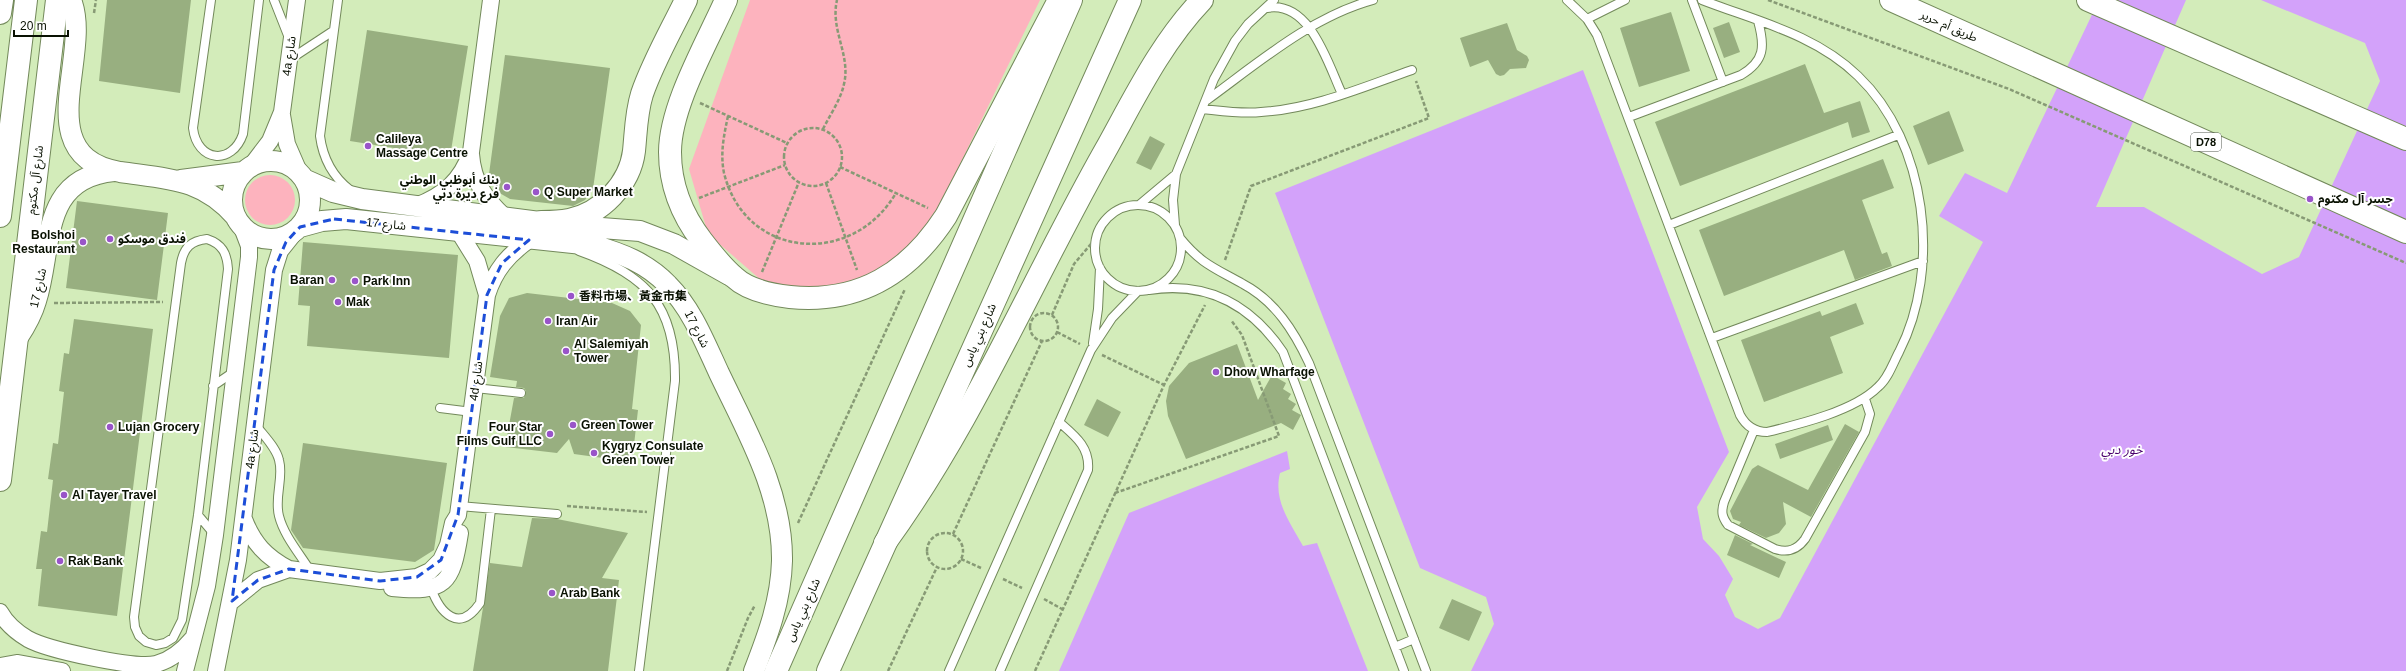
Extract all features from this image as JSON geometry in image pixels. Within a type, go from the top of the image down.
[{"type":"main road","points":[[0,13],[2,0]]},
{"type":"main road","points":[[0,216],[26,0]]},
{"type":"main road","name":"شارع آل مكتوم","points":[[0,480],[57,0]]},
{"type":"main road","points":[[535,231],[588,214],[605,203],[618,189],[628,172],[634,152],[637,113],[642,95],[686,0]]},
{"type":"main road","points":[[726,0],[683,95],[674,122],[670,152],[672,181],[679,205],[695,232],[713,256],[734,278],[754,289],[782,296],[809,299],[837,297],[864,289],[900,269],[931,240],[946,216],[1059,0]]},
{"type":"main road","name":"شارع بني ياس","points":[[776,671],[1071,0]]},
{"type":"main road","name":"شارع بني ياس","points":[[831,667],[884,543],[1130,0]]},
{"type":"main road","points":[[884,543],[907,512],[949,445],[1084,188],[1147,75],[1167,43],[1202,0]]},
{"type":"main road","points":[[2088,0],[2406,139]]},
{"type":"main road","name":"طريق أم حرير","points":[[1899,2],[2006,52],[2406,232]]},
{"type":"street","name":"شارع 17","points":[[71,0],[77,25],[68,123],[73,140],[83,154],[103,167],[114,171],[193,185],[209,193],[224,204],[238,221]]},
{"type":"street","name":"4a شارع","points":[[247,169],[270,141],[282,112],[297,0]]},
{"type":"street","points":[[416,206],[446,192],[457,181],[466,167],[471,152],[491,0]]},
{"type":"street","name":"4a شارع","points":[[282,112],[287,144],[303,177]]},
{"type":"street","points":[[471,152],[476,182],[483,196],[506,218]]},
{"type":"street","points":[[185,671],[207,586],[215,535],[249,257],[248,246],[238,221],[232,206],[232,194],[236,182],[247,169],[272,160],[283,162],[303,177],[310,196],[310,205],[309,213],[298,229],[282,238],[267,239],[252,234],[238,221]]},
{"type":"street","name":"شارع 17","points":[[175,181],[247,169]]},
{"type":"street","name":"شارع 17","points":[[16,341],[36,303],[52,223],[62,198],[70,189],[89,175],[114,171]]},
{"type":"street","name":"شارع 17","points":[[303,177],[333,192],[362,199],[506,218],[535,231],[551,242],[592,245],[620,253],[646,266],[668,285],[687,308],[760,459],[773,496],[779,528],[782,560],[779,593],[773,619],[754,671]]},
{"type":"street","name":"شارع 17","points":[[298,229],[322,221],[346,219],[459,232],[640,231],[674,244],[734,278]]},
{"type":"street","name":"4a شارع","points":[[216,671],[232,601],[244,519],[276,260],[280,251],[298,229]]},
{"type":"street","name":"4d شارع","points":[[244,519],[250,535],[260,549],[274,561],[289,569],[380,581],[408,579],[428,581],[448,578],[455,565],[461,528],[459,511],[487,295],[493,278],[502,263],[535,231]]},
{"type":"street","name":"4d شارع","points":[[459,232],[477,261],[487,295]]},
{"type":"street","name":"4d شارع","points":[[232,601],[258,580],[289,569]]},
{"type":"street","points":[[0,612],[14,629],[29,639],[46,646],[140,666],[155,664],[170,658],[184,649],[194,637]]},
{"type":"street","points":[[0,666],[18,663],[53,670]]},
{"type":"lane","points":[[211,0],[193,128],[194,140],[201,149],[210,155],[221,156],[231,153],[239,145],[243,134],[259,0]]},
{"type":"lane","points":[[274,0],[291,43]]},
{"type":"lane","points":[[338,0],[321,120],[322,151],[328,166],[337,178],[362,199]]},
{"type":"lane","points":[[1274,0],[1235,41],[1223,60],[1176,174],[1173,200],[1176,228],[1180,238],[1196,256],[1220,273],[1244,284],[1265,299],[1283,317],[1298,339],[1426,671]]},
{"type":"lane","points":[[1207,100],[1311,28],[1336,14],[1373,0]]},
{"type":"lane","points":[[1568,0],[1587,20],[1600,40],[1740,415],[1748,426],[1754,430],[1761,432],[1774,431],[1853,406],[1865,399],[1880,386],[1903,344],[1913,317],[1923,261],[1923,228],[1919,196],[1910,165],[1898,135],[1875,95],[1842,61],[1802,37],[1702,0]]},
{"type":"lane","points":[[1587,20],[1626,0]]},
{"type":"lane","points":[[1692,0],[1723,82]]},
{"type":"lane","points":[[1264,9],[1276,6],[1290,8],[1302,15],[1311,28],[1342,94]]},
{"type":"lane","points":[[1629,117],[1723,82],[1752,68],[1759,59],[1763,48],[1758,21]]},
{"type":"lane","points":[[289,60],[333,31]]},
{"type":"lane","points":[[1203,109],[1234,112],[1261,112],[1295,107],[1342,94],[1412,70]]},
{"type":"lane","points":[[1669,225],[1898,135]]},
{"type":"lane","points":[[1139,205],[1176,174]]},
{"type":"lane","points":[[1091,350],[1098,309],[1100,268],[1097,258],[1096,238],[1105,221],[1120,209],[1139,205],[1160,211],[1176,228]]},
{"type":"lane","points":[[1149,290],[1159,286],[1175,270],[1180,254],[1180,238]]},
{"type":"lane","points":[[207,239],[216,242],[223,249],[228,268],[198,515],[182,620],[179,630],[174,638],[165,643],[156,644],[146,642],[139,636],[134,627],[134,617],[176,302],[183,253],[188,245],[197,240],[207,239]]},
{"type":"lane","points":[[551,242],[615,264],[638,280],[656,301],[669,326],[675,353],[675,381],[639,671]]},
{"type":"lane","points":[[1712,338],[1923,261]]},
{"type":"lane","points":[[1100,268],[1112,282],[1120,287],[1138,291],[1180,287],[1210,294],[1232,303],[1252,316],[1269,332],[1283,352],[1404,671]]},
{"type":"lane","points":[[949,671],[1091,350],[1112,318],[1138,291]]},
{"type":"lane","points":[[214,386],[236,371]]},
{"type":"lane","points":[[475,388],[521,393]]},
{"type":"lane","points":[[1754,430],[1721,510],[1723,519],[1728,525],[1775,549],[1784,552],[1792,550],[1800,546],[1805,539],[1865,432],[1870,414],[1865,399]]},
{"type":"lane","points":[[440,408],[472,412]]},
{"type":"lane","points":[[1000,671],[1088,470],[1089,461],[1084,446],[1059,422]]},
{"type":"lane","points":[[255,424],[279,460],[280,474],[277,502],[279,516],[290,540],[312,572]]},
{"type":"lane","points":[[459,511],[491,509],[557,514]]},
{"type":"lane","points":[[428,581],[437,605],[444,613],[453,618],[464,617],[474,612],[480,603],[491,509]]},
{"type":"lane","points":[[198,515],[215,535]]},
{"type":"lane","points":[[1395,647],[1414,639]]},
{"type":"path","points":[[823,129],[844,85],[845,64],[834,22],[836,0]]},
{"type":"path","points":[[1768,0],[2010,90],[2406,263]]},
{"type":"path","points":[[1220,273],[1251,186],[1430,118],[1412,70]]},
{"type":"path","points":[[683,95],[787,143]]},
{"type":"path","points":[[728,116],[722,143],[722,158],[729,187],[748,216],[761,228],[776,236],[793,242],[811,244],[846,238],[869,225],[880,216],[896,193]]},
{"type":"path","points":[[809,128],[823,129],[838,143],[841,159],[840,167],[834,176],[826,183],[812,186],[799,182],[793,178],[785,165],[784,154],[787,143],[800,131],[809,128]]},
{"type":"path","points":[[679,205],[785,165]]},
{"type":"path","points":[[840,167],[946,216]]},
{"type":"path","points":[[754,289],[799,182]]},
{"type":"path","points":[[826,183],[864,289]]},
{"type":"path","points":[[1052,315],[1074,264],[1096,238]]},
{"type":"path","points":[[795,531],[910,278],[900,269]]},
{"type":"path","points":[[1035,671],[1062,608],[1164,385],[1210,294]]},
{"type":"path","points":[[36,303],[176,302]]},
{"type":"path","points":[[1205,304],[1211,308]]},
{"type":"path","points":[[1040,313],[1052,315],[1056,320],[1057,332],[1054,338],[1042,341],[1031,334],[1031,322],[1040,313]]},
{"type":"path","points":[[1115,494],[1279,436],[1242,336],[1233,321],[1228,318]]},
{"type":"path","points":[[1057,332],[1164,385]]},
{"type":"path","points":[[953,534],[1042,341]]},
{"type":"path","points":[[939,534],[953,534],[962,545],[961,559],[951,568],[937,567],[928,556],[929,542],[939,534]]},
{"type":"path","points":[[961,559],[1062,608]]},
{"type":"path","points":[[888,671],[937,567]]},
{"type":"path","points":[[727,671],[748,618],[759,598]]},
{"type":"highlighted area","points":[[334,219],[529,240],[502,263],[487,295],[458,515],[441,560],[417,577],[380,581],[289,569],[258,580],[232,601],[274,270],[286,242],[300,227]]},
{"type":"shaded area","points":[[750,0],[1040,0],[920,246],[876,282],[805,289],[762,281],[708,234],[689,169]]},
{"type":"shaded area","points":[[265,175],[275,175],[288,182],[295,195],[295,205],[288,218],[275,225],[265,225],[256,221],[249,214],[245,205],[245,195],[249,186],[256,179]]},
{"type":"water","name":"خور دبي","points":[[2099,0],[2186,0],[2096,207],[2144,207],[2262,274],[2299,257],[2380,81],[2365,43],[2261,0],[2406,0],[2406,671],[1471,671],[1494,624],[1486,597],[1420,568],[1275,193],[1583,70],[1729,452],[1697,507],[1703,539],[1719,556],[1733,579],[1725,595],[1735,617],[1758,629],[1780,618],[1983,242],[1939,216],[1965,173],[2007,193]]},
{"type":"water","points":[[1287,451],[1290,469],[1280,473],[1278,483],[1284,511],[1303,546],[1317,543],[1368,671],[1059,671],[1129,513]]},
{"type":"building","points":[[107,0],[191,0],[180,93],[99,81]]},
{"type":"building","points":[[1671,12],[1690,71],[1639,87],[1620,28]]},
{"type":"building","points":[[1729,22],[1740,52],[1724,58],[1713,28]]},
{"type":"building","points":[[1507,23],[1517,50],[1527,56],[1529,60],[1526,68],[1510,69],[1504,75],[1500,76],[1496,74],[1488,60],[1470,67],[1460,38]]},
{"type":"building","points":[[367,30],[468,46],[450,157],[350,141]]},
{"type":"building","points":[[505,55],[610,68],[593,189],[585,200],[573,206],[510,199],[496,191],[489,174]]},
{"type":"building","points":[[1805,64],[1824,113],[1860,101],[1870,132],[1852,138],[1848,122],[1680,186],[1655,122]]},
{"type":"building","points":[[1949,111],[1964,151],[1928,165],[1913,126]]},
{"type":"building","points":[[1150,136],[1165,144],[1151,170],[1136,163]]},
{"type":"building","points":[[1883,159],[1894,188],[1862,200],[1882,254],[1887,252],[1892,266],[1855,280],[1844,250],[1724,296],[1699,230]]},
{"type":"building","points":[[77,201],[168,213],[157,300],[66,288]]},
{"type":"building","points":[[303,242],[458,255],[449,358],[307,346],[310,306],[298,305]]},
{"type":"building","points":[[527,293],[612,303],[630,311],[641,325],[632,409],[638,410],[632,462],[574,454],[569,439],[557,453],[505,447],[514,398],[524,398],[526,391],[524,388],[516,387],[517,381],[490,377],[500,316],[509,298]]},
{"type":"building","points":[[1856,303],[1864,324],[1830,337],[1843,373],[1764,402],[1741,340],[1820,311],[1822,316]]},
{"type":"building","points":[[74,319],[153,329],[117,616],[38,606],[42,569],[36,569],[41,531],[47,532],[53,480],[48,479],[53,443],[58,444],[64,392],[59,391],[64,353],[69,354]]},
{"type":"building","points":[[1237,344],[1258,400],[1272,375],[1286,383],[1283,389],[1291,394],[1288,399],[1296,404],[1292,410],[1301,415],[1293,430],[1281,423],[1186,459],[1168,416],[1166,401],[1169,386],[1189,363]]},
{"type":"building","points":[[1097,399],[1121,412],[1108,437],[1084,425]]},
{"type":"building","points":[[1845,424],[1859,432],[1811,517],[1783,502],[1786,524],[1779,533],[1766,538],[1739,525],[1741,522],[1733,519],[1730,511],[1752,469],[1758,465],[1808,490]]},
{"type":"building","points":[[1828,425],[1833,440],[1780,459],[1775,444]]},
{"type":"building","points":[[303,443],[447,463],[434,550],[415,562],[303,548],[291,530]]},
{"type":"building","points":[[532,518],[557,519],[628,533],[602,578],[619,580],[608,671],[473,671],[490,563],[522,567]]},
{"type":"building","points":[[1735,535],[1753,544],[1750,545],[1786,562],[1779,578],[1727,555]]},
{"type":"building","points":[[1452,599],[1482,612],[1469,641],[1439,628]]},
{"type":"place","name":"Calileya Massage Centre","points":[[368,146]]},
{"type":"place","name":"بنك أبوظبي الوطني فرع ديرة دبي","points":[[507,187]]},
{"type":"place","name":"Q Super Market","points":[[536,192]]},
{"type":"place","name":"جسر آل مكتوم","points":[[2310,199]]},
{"type":"place","name":"فندق موسكو","points":[[110,239]]},
{"type":"place","name":"Bolshoi Restaurant","points":[[83,242]]},
{"type":"place","name":"Baran","points":[[332,280]]},
{"type":"place","name":"Park Inn","points":[[355,281]]},
{"type":"place","name":"香料市場、黃金市集","points":[[571,296]]},
{"type":"place","name":"Mak","points":[[338,302]]},
{"type":"place","name":"Iran Air","points":[[548,321]]},
{"type":"place","name":"Al Salemiyah Tower","points":[[566,351]]},
{"type":"place","name":"Dhow Wharfage","points":[[1216,372]]},
{"type":"place","name":"Green Tower","points":[[573,425]]},
{"type":"place","name":"Lujan Grocery","points":[[110,427]]},
{"type":"place","name":"Four Star Films Gulf LLC","points":[[550,434]]},
{"type":"place","name":"Kygryz Consulate Green Tower","points":[[594,453]]},
{"type":"place","name":"Al Tayer Travel","points":[[64,495]]},
{"type":"place","name":"Rak Bank","points":[[60,561]]},
{"type":"place","name":"Arab Bank","points":[[552,593]]}]
